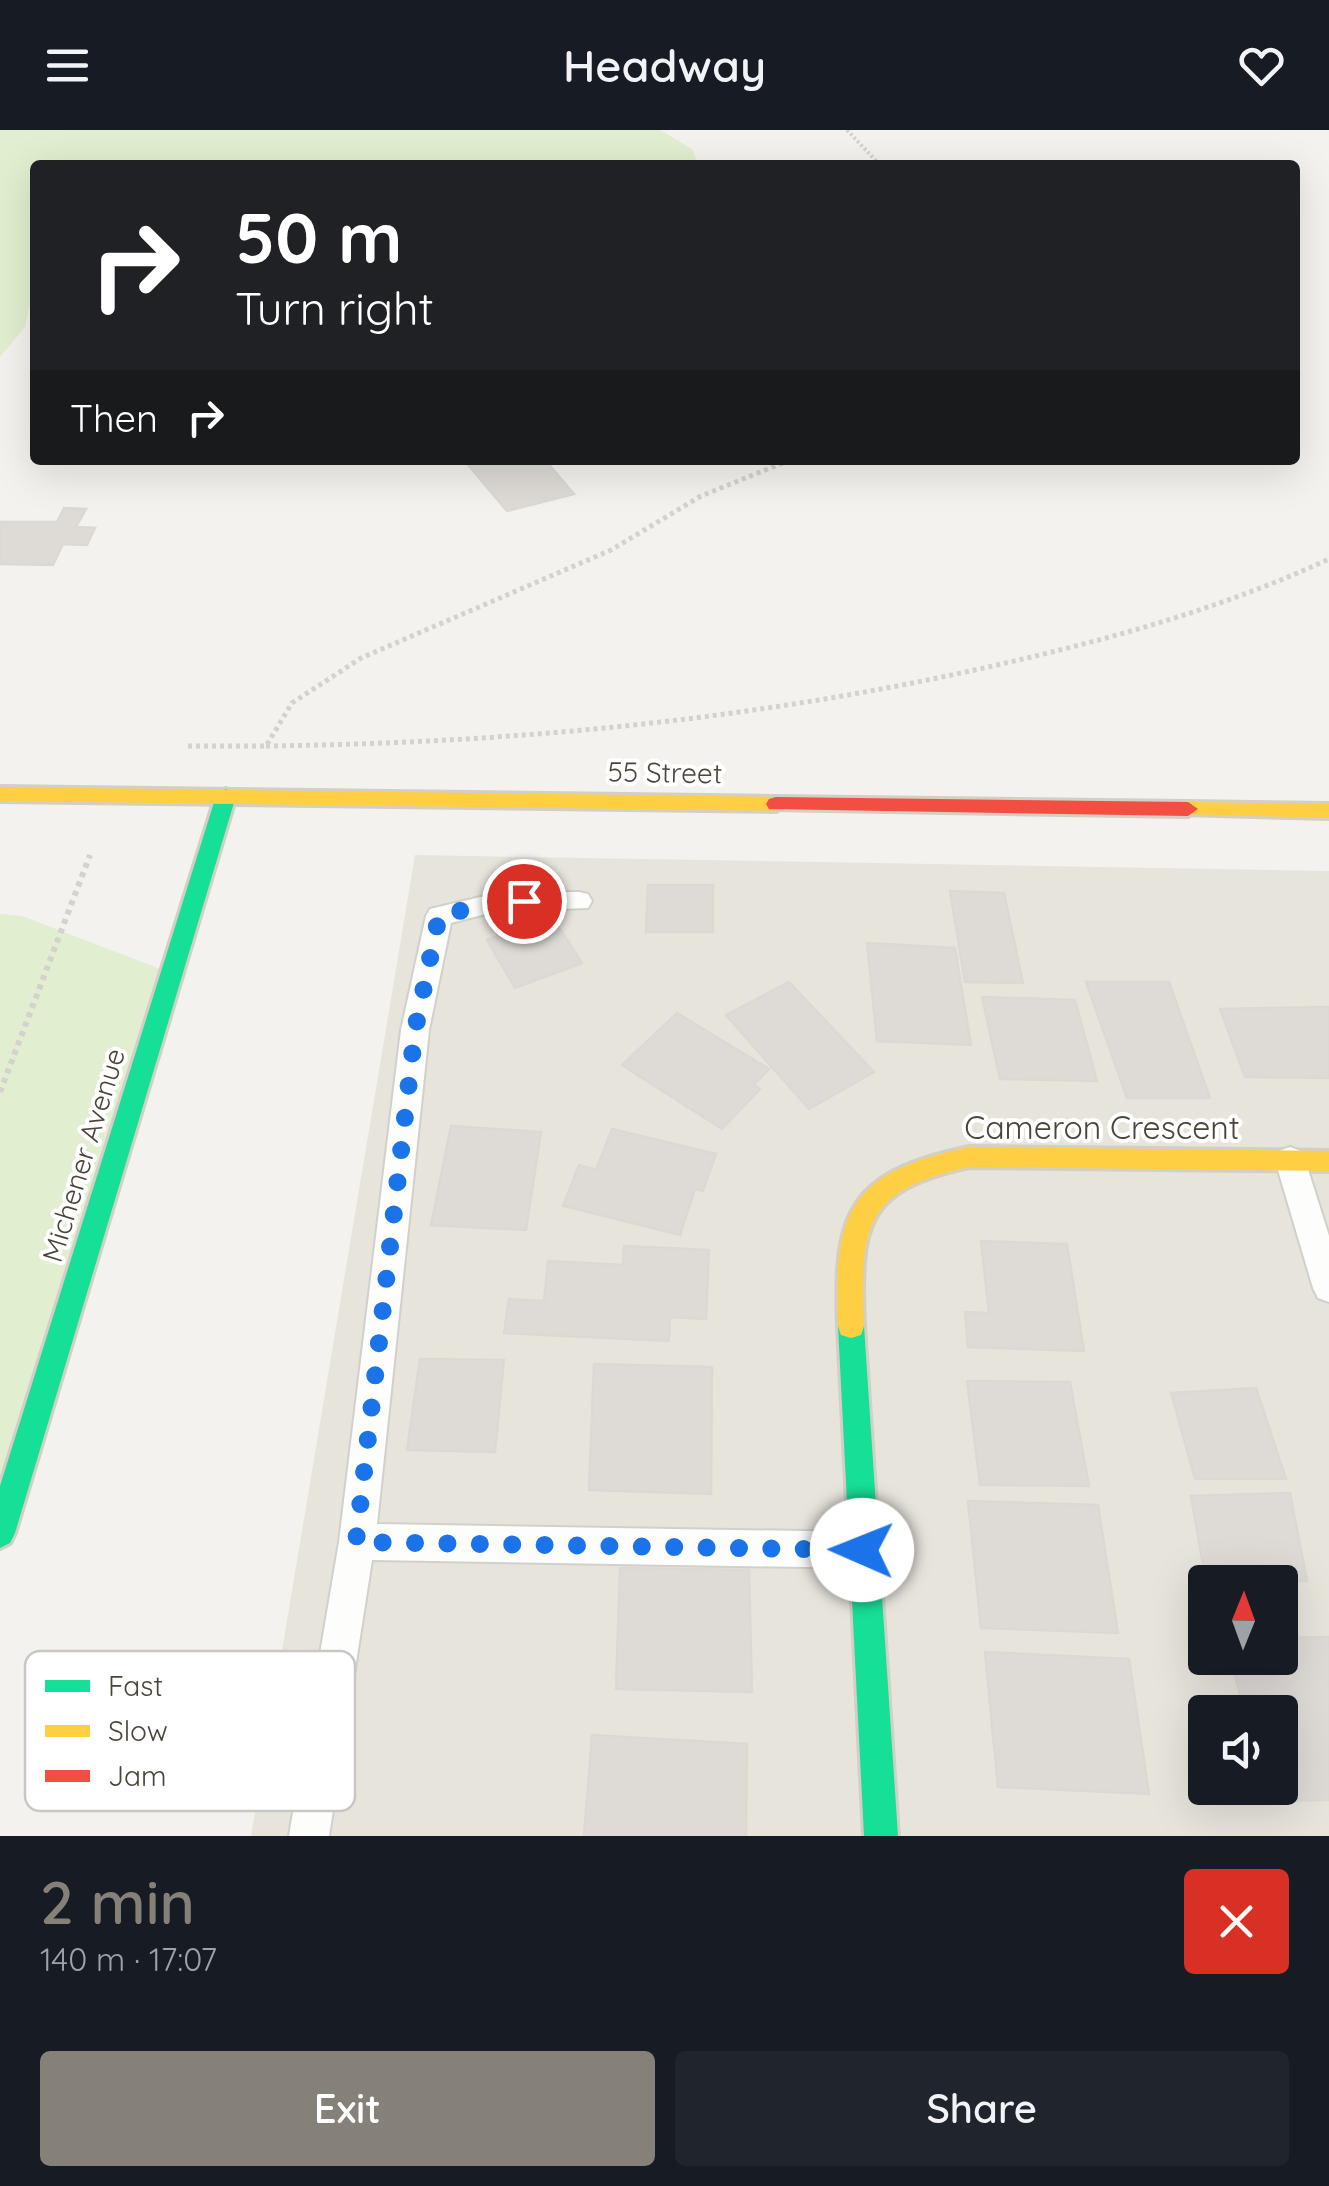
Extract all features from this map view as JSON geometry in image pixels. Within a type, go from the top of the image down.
[{"type":"street","name":"55 Street","points":[[0,794],[1329,811]]},
{"type":"street","name":"Michener Avenue","points":[[0,1533],[226,796]]},
{"type":"street","name":"Cameron Crescent","points":[[881,1836],[848,1280],[851,1241],[862,1209],[879,1186],[902,1172],[932,1162],[968,1157],[1329,1160]]},
{"type":"lane","points":[[339,1651],[356,1542],[415,1030],[439,916],[497,902],[579,901]]},
{"type":"lane","points":[[1290,1160],[1329,1288]]},
{"type":"lane","points":[[356,1542],[862,1550]]},
{"type":"lane","points":[[309,1836],[313,1811]]},
{"type":"path","points":[[848,130],[875,160]]},
{"type":"path","points":[[266,746],[292,703],[361,658],[611,550],[701,496],[778,465]]},
{"type":"path","points":[[170,746],[420,744],[708,717],[847,697],[1106,638],[1216,606],[1329,559]]},
{"type":"path","points":[[0,1092],[90,855]]},
{"type":"shaded area","points":[[415,855],[1329,871],[1329,1836],[251,1836],[255,1811],[355,1811],[355,1651],[282,1651]]},
{"type":"green space","points":[[0,130],[660,130],[692,149],[697,160],[30,160],[30,303],[25,327],[0,357]]},
{"type":"green space","points":[[0,914],[22,916],[171,973],[0,1552]]},
{"type":"building","points":[[468,465],[549,465],[574,494],[507,511]]},
{"type":"building","points":[[64,508],[86,509],[76,527],[95,528],[87,545],[63,544],[53,565],[0,564],[0,522],[57,522]]},
{"type":"building","points":[[648,885],[713,885],[713,932],[646,932]]},
{"type":"building","points":[[950,891],[1004,893],[1023,983],[965,982]]},
{"type":"building","points":[[552,916],[582,963],[515,988],[487,940]]},
{"type":"building","points":[[867,943],[955,948],[971,1045],[877,1041]]},
{"type":"building","points":[[789,982],[874,1072],[809,1109],[726,1015]]},
{"type":"building","points":[[1086,982],[1169,982],[1210,1098],[1127,1098]]},
{"type":"building","points":[[982,997],[1075,1000],[1097,1081],[1000,1079]]},
{"type":"building","points":[[1329,1007],[1329,1078],[1245,1077],[1220,1009]]},
{"type":"building","points":[[677,1013],[769,1069],[754,1085],[760,1089],[722,1129],[622,1065]]},
{"type":"building","points":[[451,1126],[541,1132],[526,1230],[431,1225]]},
{"type":"building","points":[[612,1129],[716,1154],[703,1191],[695,1189],[680,1235],[563,1206],[579,1165],[596,1170]]},
{"type":"building","points":[[981,1241],[1067,1244],[1084,1351],[968,1347],[965,1312],[989,1313]]},
{"type":"building","points":[[624,1246],[709,1250],[706,1319],[670,1317],[669,1341],[504,1333],[509,1299],[544,1301],[548,1261],[623,1265]]},
{"type":"building","points":[[420,1359],[504,1360],[495,1452],[407,1450]]},
{"type":"building","points":[[594,1364],[712,1367],[711,1494],[589,1490]]},
{"type":"building","points":[[967,1381],[1070,1382],[1089,1486],[980,1485]]},
{"type":"building","points":[[1256,1388],[1286,1479],[1195,1479],[1171,1393]]},
{"type":"building","points":[[1290,1493],[1307,1581],[1298,1581],[1298,1565],[1203,1565],[1191,1496]]},
{"type":"building","points":[[968,1501],[1098,1505],[1118,1633],[981,1628]]},
{"type":"building","points":[[620,1568],[749,1570],[752,1692],[616,1689]]},
{"type":"building","points":[[1329,1637],[1329,1800],[1298,1800],[1298,1695],[1240,1695],[1235,1675],[1298,1675],[1298,1638]]},
{"type":"building","points":[[985,1652],[1129,1659],[1149,1794],[998,1787]]},
{"type":"building","points":[[592,1735],[747,1744],[746,1836],[584,1836]]},
{"type":"traffic: fast","points":[[0,1533],[226,796]]},
{"type":"traffic: fast","points":[[851,1326],[881,1836]]},
{"type":"traffic: slow","points":[[0,794],[776,804]]},
{"type":"traffic: slow","points":[[1188,809],[1329,811]]},
{"type":"traffic: slow","points":[[851,1326],[851,1257],[865,1208],[881,1190],[902,1176],[931,1165],[969,1157],[1329,1161]]},
{"type":"traffic: jam","points":[[776,804],[1188,809]]},
{"type":"route","points":[[524,901],[497,902],[439,916],[415,1030],[356,1542],[862,1550]]}]
